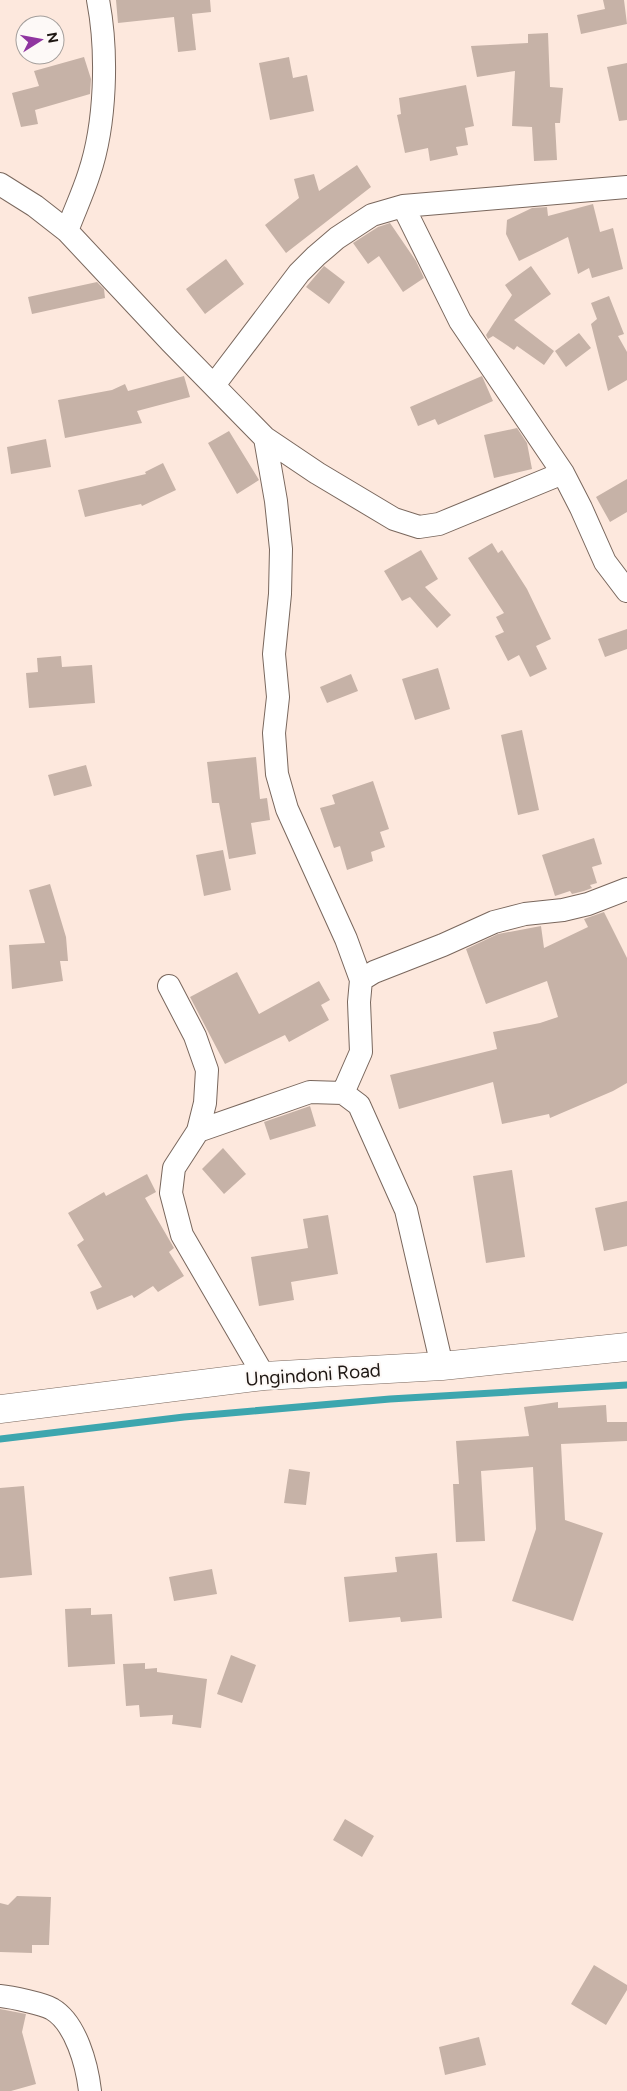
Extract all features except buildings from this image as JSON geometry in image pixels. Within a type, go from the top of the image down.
[{"type":"main road","name":"Ungindoni Road","points":[[0,1409],[264,1376],[442,1366],[627,1346]]},
{"type":"street","points":[[66,231],[90,174],[102,112],[103,48],[98,0]]},
{"type":"street","points":[[0,184],[35,206],[66,231],[170,341],[266,438],[317,473],[394,519],[419,527],[439,524],[563,474]]},
{"type":"street","points":[[214,385],[299,273],[337,238],[372,216],[402,206],[627,187]]},
{"type":"street","points":[[402,206],[460,322],[563,474],[581,508],[605,562],[627,591]]},
{"type":"street","points":[[266,438],[281,549],[280,594],[274,654],[278,697],[274,733],[277,774],[287,809],[346,939],[362,980],[359,1002],[361,1052],[343,1093]]},
{"type":"street","points":[[362,980],[374,972],[444,945],[494,922],[525,914],[563,910],[588,904],[627,889]]},
{"type":"street","points":[[169,986],[195,1036],[207,1070],[205,1103],[198,1131],[174,1168],[171,1193],[182,1235],[264,1376]]},
{"type":"street","points":[[198,1131],[310,1092],[343,1093],[358,1105],[406,1210],[442,1366]]},
{"type":"street","points":[[0,1996],[52,2008],[68,2022],[88,2068],[90,2091]]},
{"type":"waterway","points":[[0,1439],[184,1417],[390,1399],[627,1385]]}]
